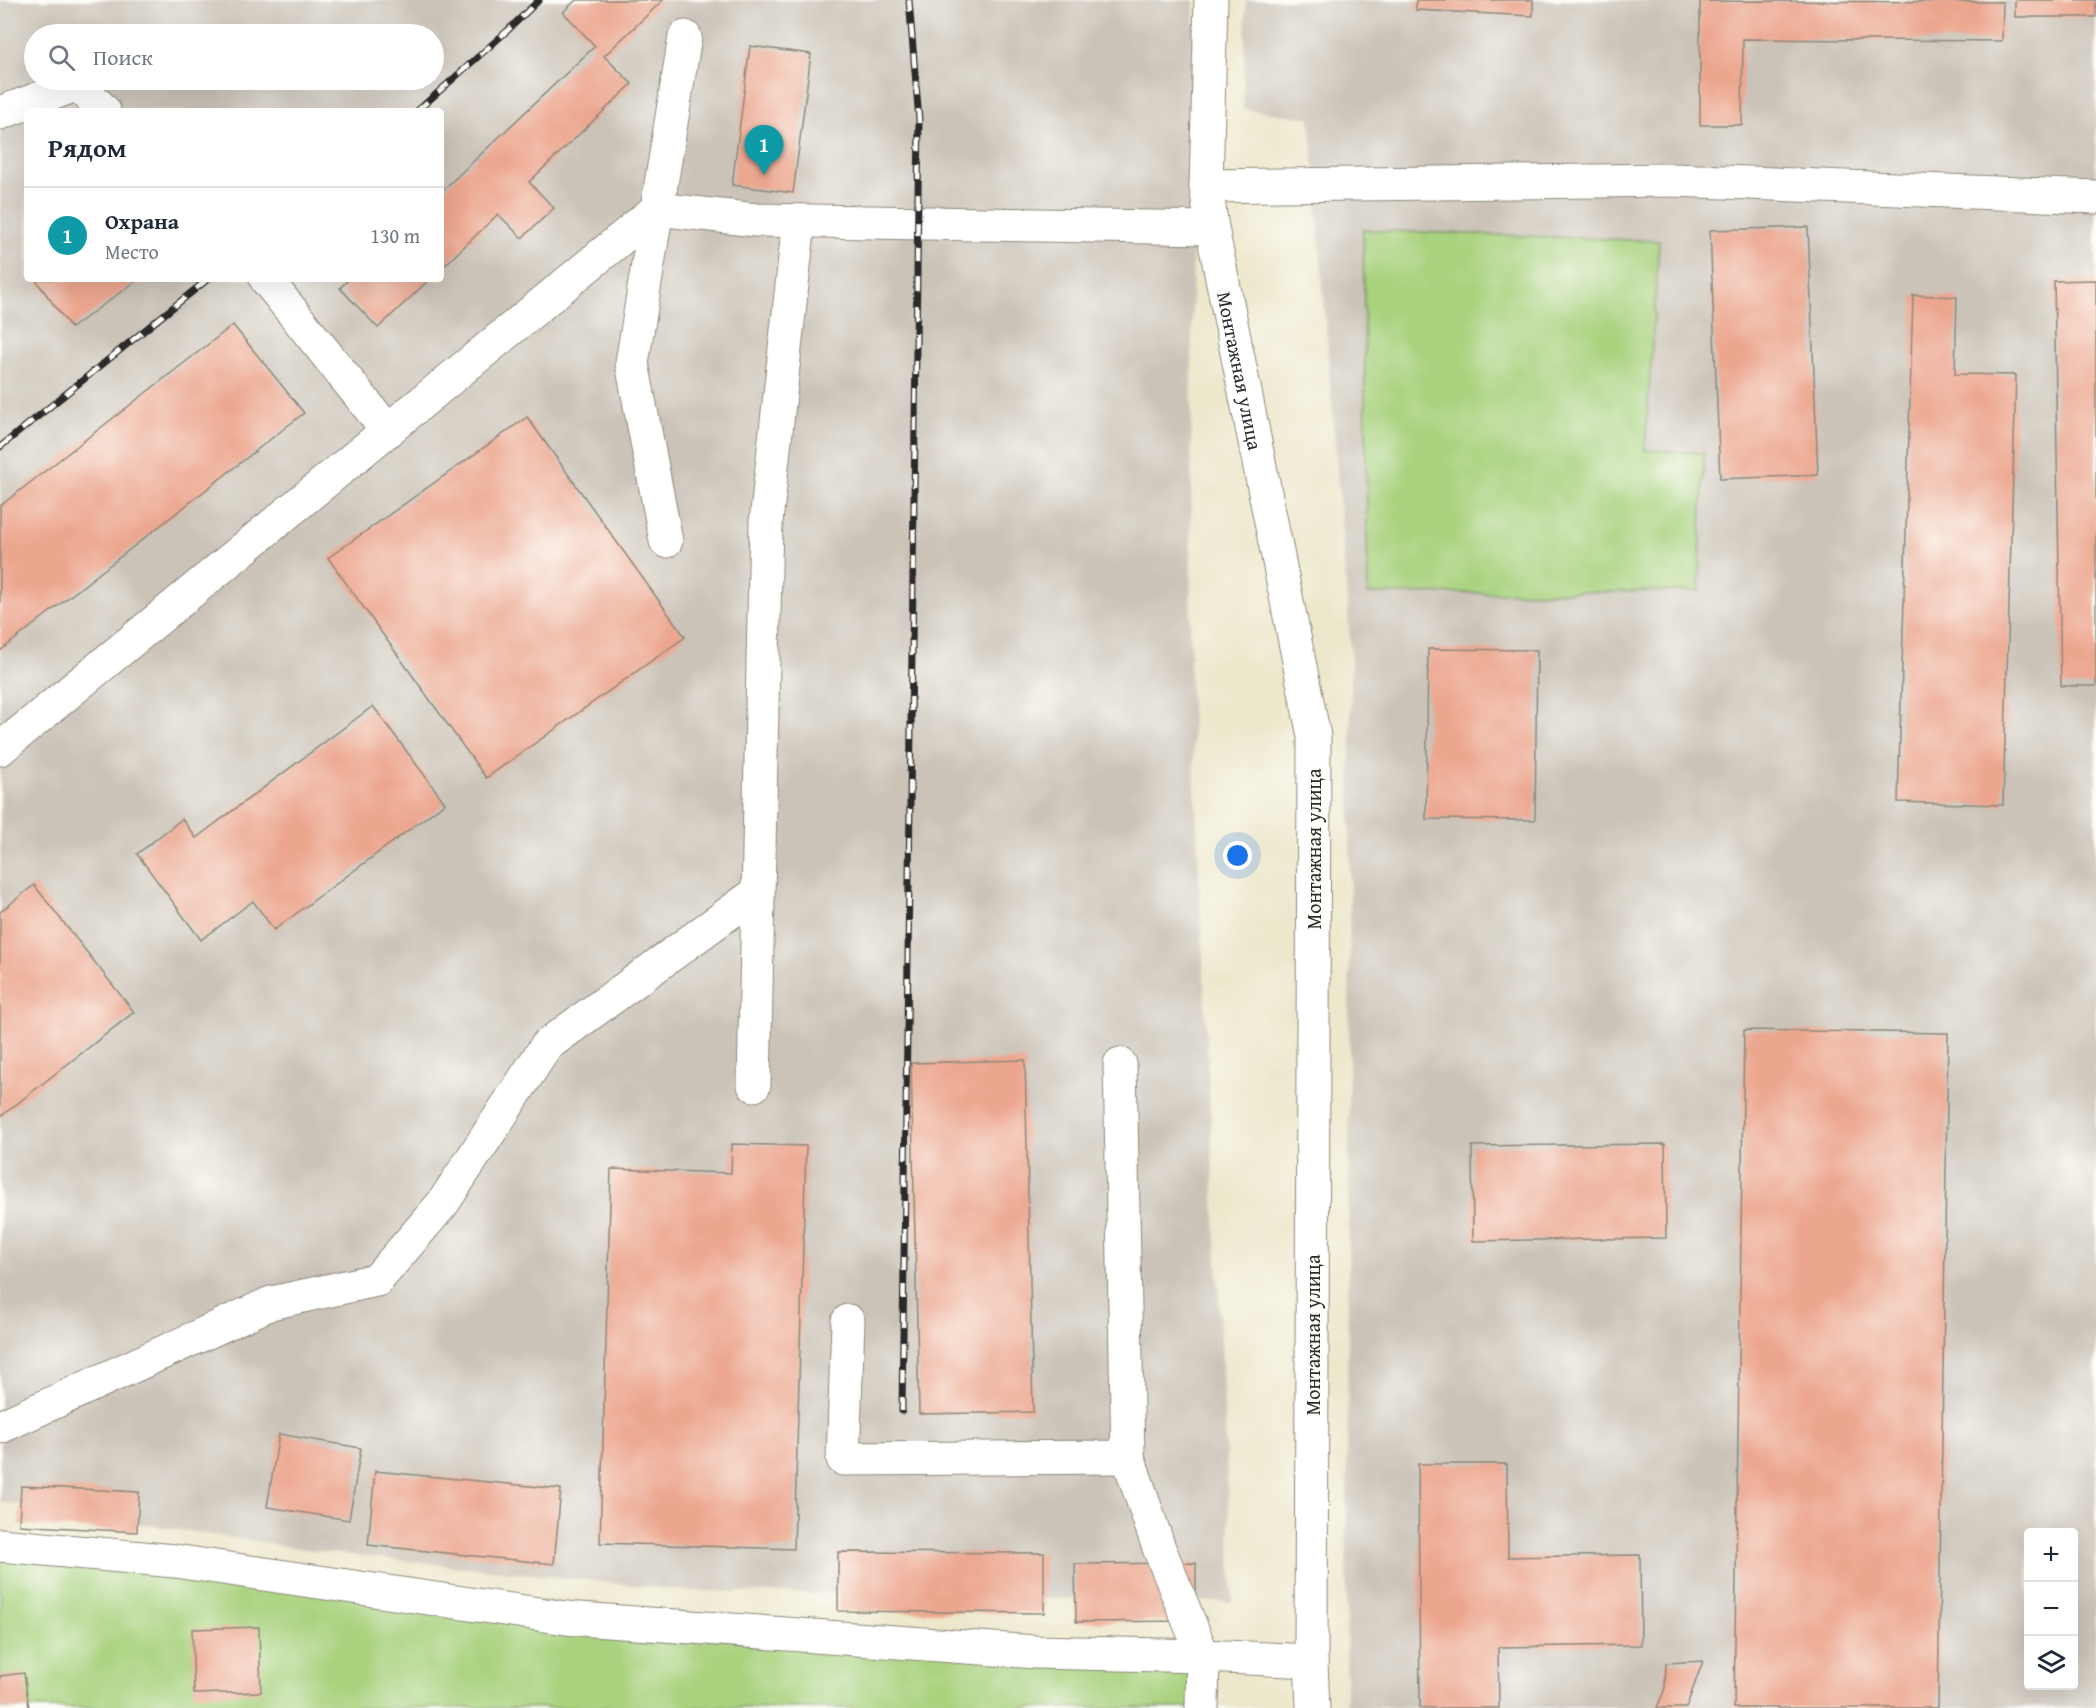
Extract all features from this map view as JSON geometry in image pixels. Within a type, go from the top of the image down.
[{"type":"street","name":"Монтажная улица","points":[[1211,0],[1206,186],[1212,228],[1314,736],[1311,1661],[1313,1708]]},
{"type":"street","points":[[666,541],[632,363],[685,37]]},
{"type":"street","points":[[0,113],[62,90]]},
{"type":"street","points":[[84,90],[101,108]]},
{"type":"street","points":[[1206,186],[1672,180],[2096,197]]},
{"type":"street","points":[[0,749],[657,209],[756,220],[1212,228]]},
{"type":"street","points":[[754,1085],[766,522],[799,220]]},
{"type":"street","points":[[268,282],[388,431]]},
{"type":"street","points":[[0,1426],[271,1303],[377,1280],[443,1203],[547,1045],[758,892]]},
{"type":"street","points":[[1120,1064],[1128,1457],[1159,1548],[1203,1656],[1202,1708]]},
{"type":"street","points":[[848,1321],[843,1459],[1128,1457]]},
{"type":"street","points":[[0,1545],[175,1561],[566,1618],[1036,1652],[1311,1661]]},
{"type":"shaded area","points":[[0,0],[1194,0],[1190,682],[1233,1602],[688,1591],[323,1552],[0,1502]]},
{"type":"shaded area","points":[[1246,0],[2096,0],[2096,1708],[1346,1708],[1351,654],[1310,118],[1243,109]]},
{"type":"green space","points":[[1363,230],[1659,241],[1645,450],[1704,453],[1699,591],[1368,594]]},
{"type":"green space","points":[[0,1558],[1203,1656],[1203,1708],[0,1708]]},
{"type":"building","points":[[576,0],[663,0],[604,56],[632,84],[529,182],[554,208],[522,238],[498,214],[444,266],[444,189],[595,46],[563,12]]},
{"type":"building","points":[[1416,0],[1533,0],[1533,16],[1416,10]]},
{"type":"building","points":[[2015,0],[2096,0],[2096,17],[2015,17]]},
{"type":"building","points":[[1700,1],[2003,2],[2002,41],[1743,39],[1742,125],[1700,125]]},
{"type":"building","points":[[750,46],[811,54],[793,193],[732,185]]},
{"type":"building","points":[[1808,227],[1818,475],[1720,479],[1710,230]]},
{"type":"building","points":[[2096,280],[2096,686],[2061,686],[2054,281]]},
{"type":"building","points":[[37,282],[135,282],[71,328]]},
{"type":"building","points":[[346,282],[427,282],[378,328],[340,288]]},
{"type":"building","points":[[1913,295],[1957,297],[1955,374],[2016,375],[2003,805],[1898,802]]},
{"type":"building","points":[[233,325],[304,413],[0,651],[0,506]]},
{"type":"building","points":[[527,417],[685,637],[486,778],[328,558]]},
{"type":"building","points":[[1428,649],[1537,650],[1535,820],[1426,819]]},
{"type":"building","points":[[373,706],[445,803],[274,930],[253,901],[201,940],[137,854],[182,819],[196,838]]},
{"type":"building","points":[[34,885],[134,1012],[0,1117],[0,912]]},
{"type":"building","points":[[1744,1030],[1948,1033],[1938,1708],[1734,1708]]},
{"type":"building","points":[[1025,1060],[1033,1412],[919,1414],[911,1063]]},
{"type":"building","points":[[732,1144],[806,1146],[794,1549],[600,1543],[611,1169],[731,1173]]},
{"type":"building","points":[[1665,1144],[1666,1238],[1473,1241],[1472,1146]]},
{"type":"building","points":[[279,1434],[361,1448],[349,1520],[267,1507]]},
{"type":"building","points":[[1418,1464],[1507,1464],[1508,1557],[1640,1555],[1641,1645],[1498,1647],[1499,1708],[1420,1708]]},
{"type":"building","points":[[375,1471],[561,1489],[554,1564],[368,1545]]},
{"type":"building","points":[[21,1486],[139,1492],[137,1532],[19,1525]]},
{"type":"building","points":[[838,1552],[1044,1553],[1044,1613],[838,1611]]},
{"type":"building","points":[[1196,1563],[1196,1621],[1076,1622],[1075,1564]]},
{"type":"building","points":[[259,1627],[261,1692],[194,1694],[192,1629]]},
{"type":"building","points":[[1703,1661],[1686,1708],[1657,1708],[1665,1688],[1666,1663]]},
{"type":"building","points":[[24,1673],[29,1708],[0,1708],[0,1676]]},
{"type":"railway","points":[[444,87],[539,0]]},
{"type":"railway","points":[[902,1411],[919,120],[909,0]]},
{"type":"railway","points":[[420,108],[441,90]]},
{"type":"railway","points":[[0,447],[204,282]]},
{"type":"place","name":"Охрана","points":[[764,175]]}]
